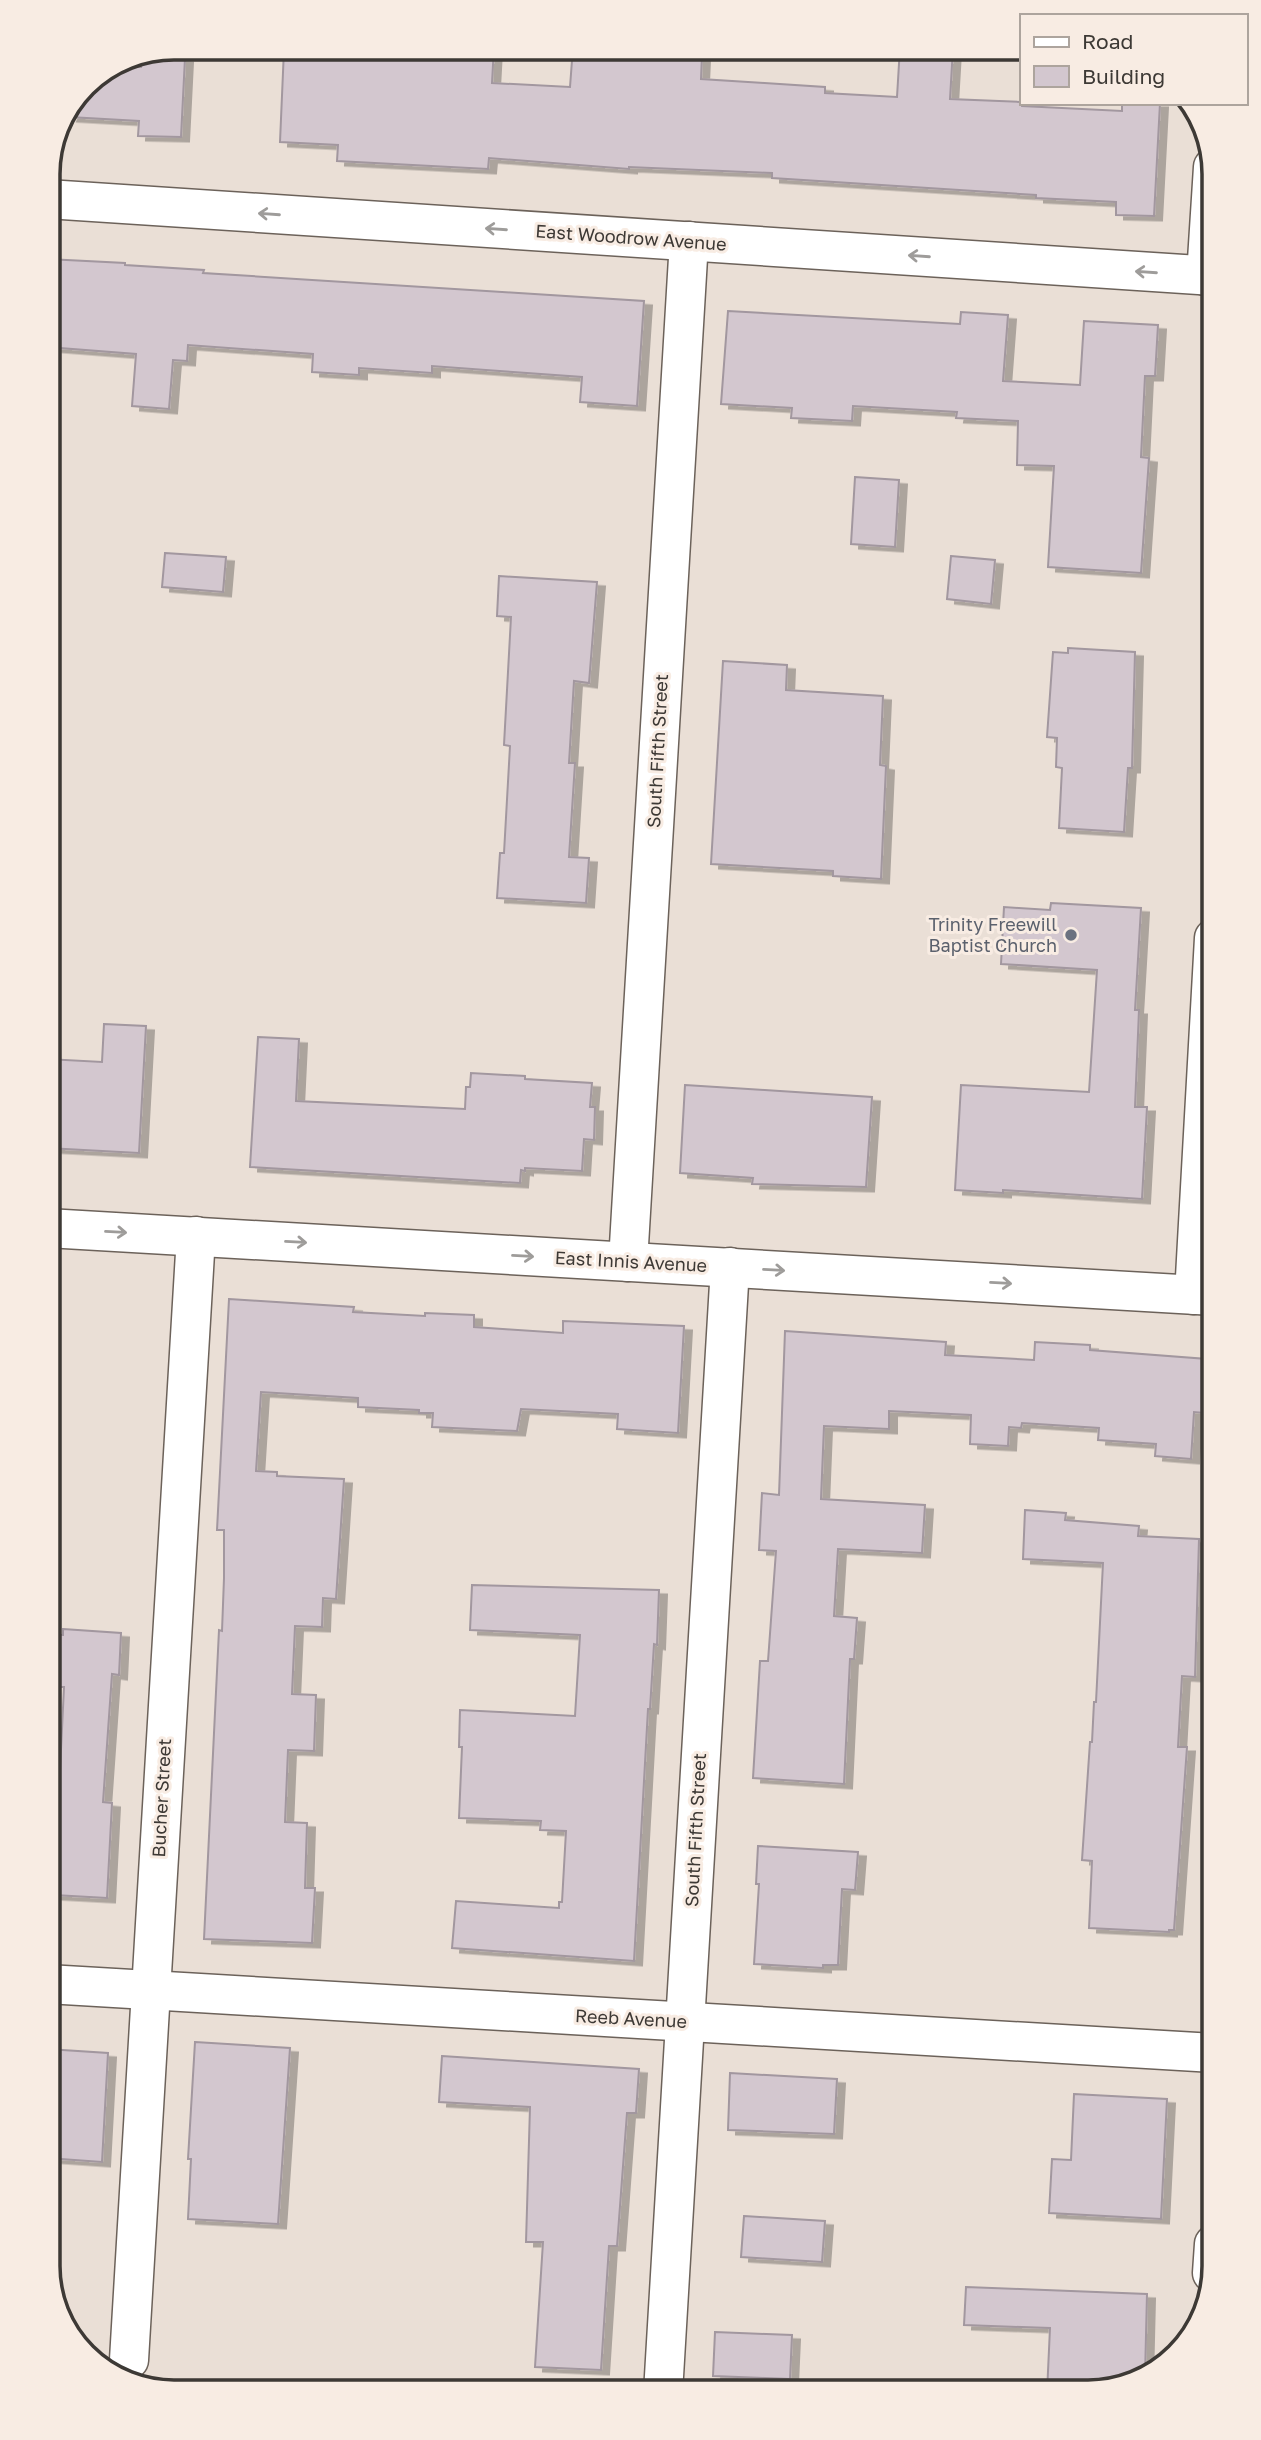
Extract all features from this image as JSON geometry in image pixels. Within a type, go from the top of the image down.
[{"type":"street","name":"East Woodrow Avenue","points":[[60,200],[1202,275]]},
{"type":"street","name":"South Fifth Street","points":[[628,1262],[689,242]]},
{"type":"street","name":"East Innis Avenue","points":[[60,1229],[1202,1295]]},
{"type":"street","name":"Bucher Street","points":[[129,2360],[150,1990],[212,1238]]},
{"type":"street","name":"South Fifth Street","points":[[664,2380],[730,1268]]},
{"type":"street","name":"Reeb Avenue","points":[[60,1985],[1202,2052]]},
{"type":"building","points":[[185,60],[181,137],[138,136],[139,121],[75,117],[93,93],[110,79],[130,68],[151,62]]},
{"type":"building","points":[[284,60],[493,60],[492,83],[570,87],[572,60],[702,60],[701,79],[825,87],[825,93],[897,97],[899,60],[952,60],[950,99],[1122,111],[1122,105],[1160,105],[1154,216],[1116,215],[1116,202],[772,178],[772,173],[629,169],[489,158],[488,169],[337,161],[338,145],[280,142]]},
{"type":"building","points":[[60,260],[204,270],[203,273],[644,301],[637,406],[580,402],[582,377],[432,366],[432,373],[359,368],[359,375],[312,372],[313,354],[188,345],[187,361],[173,360],[169,409],[132,406],[136,354],[60,348]]},
{"type":"building","points":[[728,311],[960,324],[961,312],[1008,315],[1003,381],[1080,385],[1084,321],[1158,325],[1155,376],[1145,376],[1141,457],[1149,458],[1141,573],[1048,567],[1054,466],[1017,465],[1018,421],[956,418],[957,412],[853,406],[852,421],[791,418],[792,408],[721,404]]},
{"type":"building","points":[[855,477],[899,480],[895,547],[851,544]]},
{"type":"building","points":[[165,553],[226,557],[223,592],[162,587]]},
{"type":"building","points":[[951,556],[995,560],[991,604],[947,599]]},
{"type":"building","points":[[499,576],[597,582],[589,683],[574,681],[569,763],[575,763],[569,857],[589,858],[586,903],[497,898],[500,853],[504,853],[510,746],[504,745],[511,617],[497,616]]},
{"type":"building","points":[[1068,648],[1135,652],[1132,768],[1128,768],[1124,832],[1059,828],[1062,768],[1056,767],[1057,738],[1047,737],[1053,652],[1068,653]]},
{"type":"building","points":[[723,661],[787,665],[786,690],[883,696],[880,765],[886,766],[881,879],[833,876],[833,871],[711,864]]},
{"type":"building","points":[[1051,903],[1141,908],[1135,1010],[1139,1010],[1135,1107],[1147,1107],[1142,1199],[1003,1190],[1003,1193],[955,1190],[961,1085],[1089,1092],[1097,970],[1001,964],[1004,907],[1050,910]]},
{"type":"building","points":[[104,1024],[146,1026],[139,1153],[60,1149],[60,1060],[102,1062]]},
{"type":"building","points":[[258,1037],[299,1039],[296,1101],[465,1109],[466,1087],[470,1087],[471,1073],[592,1083],[590,1107],[595,1107],[594,1140],[584,1139],[582,1171],[525,1168],[525,1171],[521,1170],[520,1183],[250,1167]]},
{"type":"building","points":[[685,1085],[872,1097],[866,1187],[752,1184],[753,1178],[680,1173]]},
{"type":"building","points":[[229,1299],[354,1307],[353,1312],[425,1316],[425,1313],[474,1315],[474,1327],[563,1333],[563,1321],[684,1326],[678,1433],[617,1429],[618,1414],[521,1409],[517,1431],[432,1427],[433,1413],[419,1413],[419,1410],[358,1407],[358,1398],[261,1392],[256,1471],[277,1472],[277,1476],[344,1479],[336,1599],[323,1598],[322,1627],[295,1626],[292,1694],[316,1695],[314,1751],[288,1750],[285,1822],[307,1823],[305,1888],[315,1888],[312,1943],[204,1939],[219,1630],[222,1631],[224,1530],[217,1530]]},
{"type":"building","points":[[785,1331],[946,1342],[945,1355],[1034,1360],[1035,1342],[1090,1345],[1090,1350],[1202,1359],[1202,1413],[1194,1412],[1191,1459],[1155,1456],[1156,1444],[1098,1440],[1099,1428],[1022,1423],[1021,1428],[1009,1427],[1008,1446],[970,1444],[971,1415],[889,1411],[889,1429],[824,1426],[821,1499],[925,1505],[922,1553],[838,1549],[834,1616],[857,1618],[854,1659],[850,1659],[844,1784],[753,1778],[760,1661],[768,1661],[776,1551],[759,1550],[762,1493],[779,1495]]},
{"type":"building","points":[[1025,1510],[1066,1513],[1065,1520],[1139,1526],[1138,1536],[1199,1539],[1195,1677],[1182,1676],[1178,1747],[1187,1747],[1174,1930],[1169,1932],[1089,1928],[1092,1861],[1082,1860],[1090,1742],[1096,1702],[1103,1563],[1023,1559]]},
{"type":"building","points":[[472,1585],[659,1590],[657,1645],[654,1644],[648,1709],[634,1961],[452,1948],[456,1901],[559,1908],[559,1902],[562,1902],[566,1831],[540,1830],[541,1821],[459,1818],[462,1747],[459,1747],[460,1710],[575,1716],[580,1635],[470,1630]]},
{"type":"building","points":[[63,1629],[121,1633],[119,1675],[112,1674],[103,1802],[112,1803],[107,1898],[60,1895],[60,1770],[64,1687],[60,1687],[60,1635],[63,1635]]},
{"type":"building","points":[[758,1846],[858,1852],[855,1890],[842,1889],[838,1965],[823,1965],[823,1968],[754,1964],[759,1884],[756,1884]]},
{"type":"building","points":[[195,2042],[290,2048],[278,2224],[188,2219],[191,2159],[188,2159]]},
{"type":"building","points":[[60,2050],[108,2053],[102,2162],[60,2159]]},
{"type":"building","points":[[442,2056],[639,2069],[636,2113],[627,2113],[617,2246],[609,2246],[601,2370],[535,2367],[543,2242],[526,2242],[530,2107],[439,2102]]},
{"type":"building","points":[[730,2073],[837,2079],[834,2134],[728,2130]]},
{"type":"building","points":[[1074,2094],[1167,2099],[1161,2219],[1049,2213],[1052,2159],[1071,2160]]},
{"type":"building","points":[[744,2216],[825,2221],[822,2262],[741,2257]]},
{"type":"building","points":[[966,2287],[1147,2294],[1145,2364],[1110,2378],[1048,2380],[1050,2328],[964,2325]]},
{"type":"building","points":[[715,2332],[792,2335],[790,2379],[713,2376]]},
{"type":"place","name":"Trinity Freewill Baptist Church","points":[[1071,935]]}]
